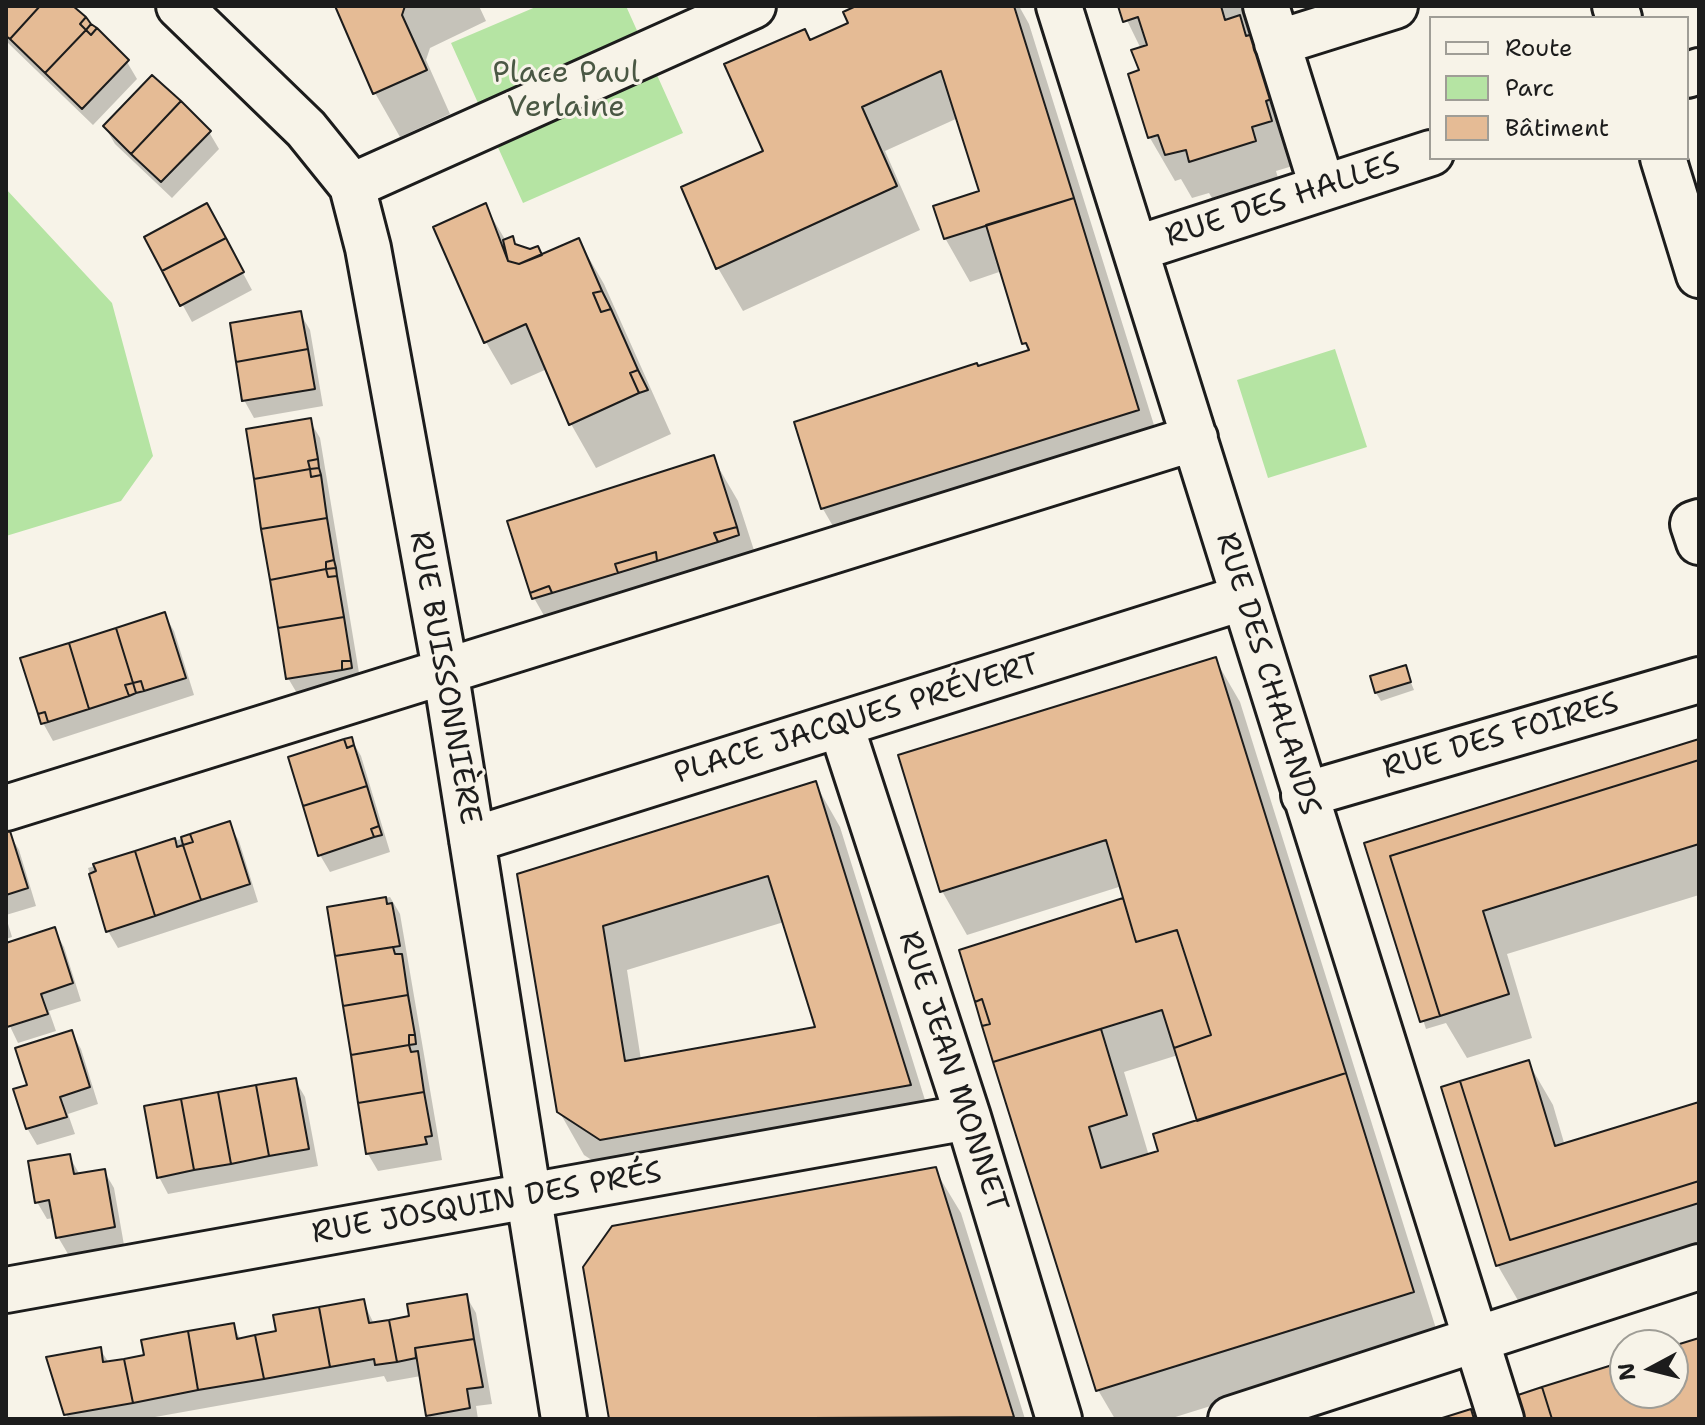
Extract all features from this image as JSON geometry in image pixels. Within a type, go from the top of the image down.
[{"type":"street","name":"RUE BUISSONNIÈRE","points":[[179,6],[306,129],[352,186],[368,248],[445,669],[564,1419]]},
{"type":"street","points":[[352,186],[404,159],[488,125],[753,6]]},
{"type":"street","name":"RUE DES CHALANDS","points":[[1059,6],[1501,1419]]},
{"type":"street","points":[[1322,186],[1272,25],[1395,6]]},
{"type":"street","name":"RUE DES HALLES","points":[[1135,249],[1429,154]]},
{"type":"street","points":[[1664,160],[1699,275]]},
{"type":"street","points":[[6,808],[1195,438]]},
{"type":"street","points":[[1699,522],[1693,524],[1699,542]]},
{"type":"street","name":"PLACE JACQUES PRÉVERT","points":[[472,840],[1242,598]]},
{"type":"street","name":"RUE DES FOIRES","points":[[1304,795],[1699,680]]},
{"type":"street","name":"RUE JEAN MONNET","points":[[841,726],[968,1117],[1059,1419]]},
{"type":"street","name":"RUE JOSQUIN DES PRÉS","points":[[6,1290],[968,1117]]},
{"type":"street","points":[[1231,1419],[1699,1267]]},
{"type":"green space","name":"Place Paul Verlaine","points":[[538,6],[626,6],[683,133],[523,203],[451,43]]},
{"type":"green space","points":[[6,189],[112,303],[153,456],[121,501],[6,536]]},
{"type":"green space","points":[[1335,349],[1367,447],[1268,478],[1237,380]]},
{"type":"building","points":[[6,6],[40,6],[10,39],[6,36]]},
{"type":"building","points":[[40,6],[73,6],[86,17],[80,24],[86,30],[45,73],[10,39]]},
{"type":"building","points":[[335,6],[405,6],[402,15],[427,70],[373,94]]},
{"type":"building","points":[[856,6],[1014,6],[1074,198],[944,239],[933,206],[979,191],[941,71],[862,107],[897,186],[716,269],[681,187],[763,151],[724,64],[805,29],[810,40],[848,23],[843,12]]},
{"type":"building","points":[[1118,6],[1221,6],[1225,20],[1240,15],[1246,36],[1257,33],[1277,97],[1266,101],[1272,121],[1252,127],[1256,141],[1189,162],[1186,150],[1165,155],[1158,135],[1148,138],[1128,74],[1139,70],[1131,50],[1147,45],[1138,17],[1123,22]]},
{"type":"building","points":[[86,17],[91,24],[86,30],[80,24]]},
{"type":"building","points":[[91,24],[97,28],[91,35],[86,30]]},
{"type":"building","points":[[97,28],[129,60],[82,109],[45,73],[86,30],[91,35]]},
{"type":"building","points":[[152,75],[181,101],[131,154],[103,126]]},
{"type":"building","points":[[181,101],[211,131],[161,182],[131,154]]},
{"type":"building","points":[[1074,198],[1139,410],[821,509],[794,422],[977,363],[978,366],[1029,350],[1026,343],[1022,344],[986,225]]},
{"type":"building","points":[[207,203],[226,238],[162,271],[144,237]]},
{"type":"building","points":[[486,203],[508,261],[519,264],[579,238],[602,291],[593,293],[601,312],[611,309],[638,370],[630,373],[639,393],[569,425],[526,324],[484,343],[433,227]]},
{"type":"building","points":[[513,236],[515,244],[530,249],[538,246],[542,255],[519,264],[508,261],[503,240]]},
{"type":"building","points":[[226,238],[244,272],[180,306],[162,271]]},
{"type":"building","points":[[602,291],[611,309],[601,312],[593,293]]},
{"type":"building","points":[[301,311],[308,349],[236,362],[230,323]]},
{"type":"building","points":[[308,349],[315,389],[242,401],[236,362]]},
{"type":"building","points":[[638,370],[648,390],[639,393],[630,373]]},
{"type":"building","points":[[311,418],[318,459],[308,461],[310,469],[254,479],[246,429]]},
{"type":"building","points":[[714,455],[737,527],[714,533],[718,542],[657,561],[656,552],[615,564],[618,573],[552,593],[549,586],[530,593],[507,521]]},
{"type":"building","points":[[318,459],[319,468],[310,469],[308,461]]},
{"type":"building","points":[[319,468],[321,475],[311,477],[310,469]]},
{"type":"building","points":[[310,469],[311,477],[321,475],[327,518],[261,529],[254,479]]},
{"type":"building","points":[[327,518],[334,560],[326,562],[326,569],[270,580],[261,529]]},
{"type":"building","points":[[737,527],[739,535],[718,542],[714,533]]},
{"type":"building","points":[[656,552],[657,561],[618,573],[615,564]]},
{"type":"building","points":[[334,560],[336,568],[326,569],[326,562]]},
{"type":"building","points":[[336,568],[337,576],[328,577],[326,569]]},
{"type":"building","points":[[326,569],[328,577],[337,576],[344,617],[278,628],[270,580]]},
{"type":"building","points":[[549,586],[552,593],[532,599],[530,593]]},
{"type":"building","points":[[165,612],[186,678],[144,691],[141,681],[133,683],[116,628]]},
{"type":"building","points":[[344,617],[351,661],[342,661],[342,670],[286,679],[278,628]]},
{"type":"building","points":[[116,628],[133,683],[125,685],[129,696],[89,709],[69,643]]},
{"type":"building","points":[[69,643],[89,709],[48,722],[45,712],[38,714],[20,658]]},
{"type":"building","points":[[1216,657],[1346,1073],[1197,1121],[1174,1048],[1211,1035],[1177,930],[1136,942],[1106,840],[940,892],[898,755]]},
{"type":"building","points":[[342,661],[351,661],[352,668],[342,670]]},
{"type":"building","points":[[1406,665],[1411,682],[1375,693],[1370,676]]},
{"type":"building","points":[[141,681],[144,691],[136,693],[133,683]]},
{"type":"building","points":[[133,683],[136,693],[129,696],[125,685]]},
{"type":"building","points":[[45,712],[48,722],[41,724],[38,714]]},
{"type":"building","points":[[352,737],[354,745],[347,748],[344,739]]},
{"type":"building","points":[[344,739],[347,748],[354,745],[367,786],[303,806],[288,757]]},
{"type":"building","points":[[1699,739],[1699,760],[1390,856],[1440,1016],[1420,1022],[1364,843]]},
{"type":"building","points":[[1699,760],[1699,844],[1483,911],[1509,994],[1440,1016],[1390,856]]},
{"type":"building","points":[[816,781],[911,1085],[600,1140],[557,1112],[517,874]],"holes":[[[768,876],[815,1027],[625,1061],[603,926]]]},
{"type":"building","points":[[367,786],[379,826],[371,829],[374,837],[318,856],[303,806]]},
{"type":"building","points":[[230,821],[250,884],[201,900],[183,845],[193,842],[190,834]]},
{"type":"building","points":[[379,826],[382,835],[374,837],[371,829]]},
{"type":"building","points":[[10,831],[28,888],[6,895],[6,832]]},
{"type":"building","points":[[190,834],[193,842],[183,845],[181,837]]},
{"type":"building","points":[[175,838],[177,847],[183,845],[201,900],[155,916],[135,851]]},
{"type":"building","points":[[135,851],[155,916],[106,932],[89,874],[96,871],[93,864]]},
{"type":"building","points":[[386,897],[387,904],[392,903],[400,946],[335,956],[327,907]]},
{"type":"building","points":[[1123,898],[1136,942],[1177,930],[1211,1035],[1174,1048],[1162,1010],[993,1062],[982,1026],[990,1024],[982,999],[975,1002],[959,950]]},
{"type":"building","points":[[55,927],[73,983],[41,994],[48,1014],[7,1027],[6,943]]},
{"type":"building","points":[[393,947],[395,954],[402,954],[408,995],[343,1006],[335,956]]},
{"type":"building","points":[[408,995],[415,1035],[409,1035],[409,1045],[351,1055],[343,1006]]},
{"type":"building","points":[[982,999],[990,1024],[982,1026],[975,1002]]},
{"type":"building","points":[[1101,1029],[1127,1115],[1089,1127],[1101,1168],[1158,1151],[1153,1134],[1346,1073],[1414,1292],[1096,1391],[993,1062]]},
{"type":"building","points":[[72,1030],[90,1087],[60,1097],[67,1117],[26,1129],[13,1089],[27,1085],[15,1048]]},
{"type":"building","points":[[409,1035],[415,1035],[416,1044],[409,1045]]},
{"type":"building","points":[[409,1045],[411,1052],[418,1051],[424,1092],[358,1103],[351,1055]]},
{"type":"building","points":[[1529,1060],[1555,1146],[1699,1102],[1699,1181],[1510,1240],[1460,1081]]},
{"type":"building","points":[[296,1078],[309,1149],[269,1156],[256,1085]]},
{"type":"building","points":[[1460,1081],[1510,1240],[1699,1181],[1699,1203],[1496,1266],[1441,1087]]},
{"type":"building","points":[[256,1085],[269,1156],[231,1164],[218,1092]]},
{"type":"building","points":[[218,1092],[231,1164],[194,1170],[181,1099]]},
{"type":"building","points":[[424,1092],[432,1136],[425,1137],[427,1144],[366,1154],[358,1103]]},
{"type":"building","points":[[181,1099],[194,1170],[157,1178],[144,1106]]},
{"type":"building","points":[[70,1154],[74,1174],[105,1169],[115,1227],[56,1238],[49,1200],[35,1203],[28,1161]]},
{"type":"building","points":[[936,1167],[1014,1417],[609,1419],[583,1267],[612,1226]]},
{"type":"building","points":[[467,1294],[474,1339],[415,1348],[416,1358],[397,1362],[389,1320],[409,1316],[407,1304]]},
{"type":"building","points":[[364,1299],[369,1323],[389,1320],[397,1362],[375,1365],[374,1359],[330,1367],[319,1307]]},
{"type":"building","points":[[319,1307],[330,1367],[264,1379],[255,1335],[276,1331],[273,1315]]},
{"type":"building","points":[[234,1323],[237,1339],[255,1335],[264,1379],[198,1390],[188,1331]]},
{"type":"building","points":[[188,1331],[198,1390],[133,1403],[124,1359],[144,1355],[141,1340]]},
{"type":"building","points":[[1699,1338],[1699,1419],[1552,1419],[1542,1387],[1609,1366],[1609,1409],[1689,1409],[1689,1341]]},
{"type":"building","points":[[474,1339],[483,1387],[467,1389],[470,1408],[426,1416],[415,1348]]},
{"type":"building","points":[[101,1347],[103,1362],[124,1359],[133,1403],[64,1415],[46,1357]]},
{"type":"building","points":[[1542,1387],[1552,1419],[1525,1419],[1518,1395]]},
{"type":"building","points":[[1471,1409],[1474,1419],[1439,1419]]}]
